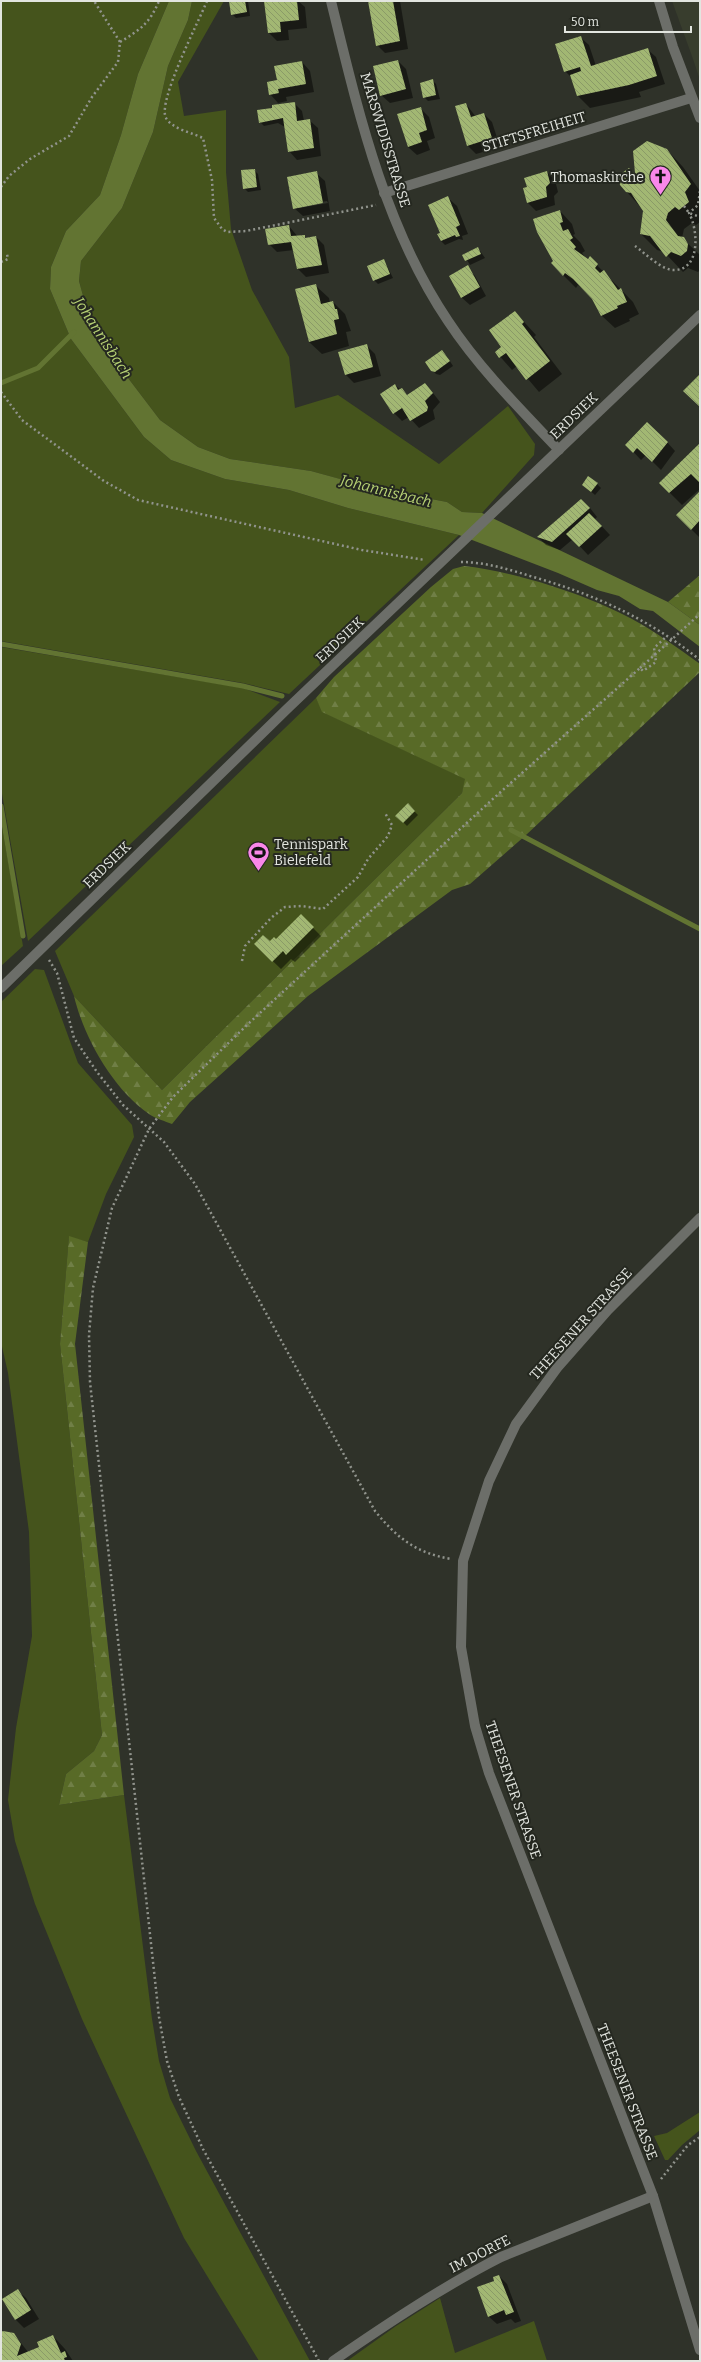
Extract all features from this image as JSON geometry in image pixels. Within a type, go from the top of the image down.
[{"type":"street","name":"MARSWIDISSTRASSE","points":[[331,1],[354,92],[384,193],[423,281],[447,320],[486,371],[558,450]]},
{"type":"street","points":[[659,1],[691,98],[700,118]]},
{"type":"street","name":"STIFTSFREIHEIT","points":[[384,193],[691,98]]},
{"type":"street","name":"ERDSIEK","points":[[1,988],[293,704],[496,512],[558,450],[700,315]]},
{"type":"street","name":"THEESENER STRASSE","points":[[700,1218],[593,1328],[557,1368],[516,1424],[488,1481],[463,1561],[461,1647],[475,1726],[489,1773],[653,2196],[700,2350]]},
{"type":"street","name":"IM DORFE","points":[[333,2361],[386,2325],[477,2269],[501,2257],[653,2196]]},
{"type":"path","points":[[1,187],[9,176],[30,159],[68,136],[92,97],[118,62],[120,42],[94,1]]},
{"type":"path","points":[[120,42],[141,29],[155,12],[159,1]]},
{"type":"path","points":[[207,1],[179,67],[171,81],[164,110],[166,118],[172,125],[204,138],[212,180],[214,218],[222,229],[227,232],[246,231],[388,203]]},
{"type":"path","points":[[689,213],[698,205],[700,192]]},
{"type":"path","points":[[635,246],[667,268],[676,270],[686,265],[694,258],[695,226],[684,206]]},
{"type":"path","points":[[689,213],[700,217]]},
{"type":"path","points":[[695,253],[700,250]]},
{"type":"path","points":[[1,262],[8,259],[7,254]]},
{"type":"path","points":[[2,393],[22,420],[104,480],[138,500],[362,550],[443,562],[487,565],[550,582],[615,606],[667,636],[700,660]]},
{"type":"path","points":[[319,2361],[202,2149],[172,2076],[159,2018],[90,1382],[90,1335],[93,1288],[112,1208],[149,1129],[173,1097],[248,1024],[495,797],[700,614]]},
{"type":"path","points":[[640,668],[643,671],[647,670],[656,662],[654,648],[667,636]]},
{"type":"path","points":[[242,961],[245,946],[271,918],[285,907],[301,906],[323,909],[358,877],[368,859],[388,836],[392,825],[385,813]]},
{"type":"path","points":[[41,949],[57,973],[74,1038],[110,1088],[149,1129],[164,1142],[195,1184],[375,1511],[392,1532],[412,1546],[439,1557],[463,1561]]},
{"type":"path","points":[[653,2196],[663,2174],[688,2145],[700,2137]]},
{"type":"shaded area","points":[[1,1],[169,1],[138,74],[121,135],[100,195],[66,231],[51,267],[50,289],[71,339],[144,437],[171,460],[225,479],[289,490],[348,508],[459,535],[289,694],[243,683],[1,641]]},
{"type":"shaded area","points":[[192,1],[224,1],[178,82],[184,116],[226,110],[226,172],[231,229],[252,290],[289,357],[295,408],[338,395],[439,464],[508,406],[535,444],[534,455],[482,513],[462,512],[447,502],[372,488],[311,471],[230,459],[198,447],[160,420],[125,374],[91,325],[79,281],[81,261],[122,208],[153,132],[168,66],[188,20]]},
{"type":"shaded area","points":[[672,1],[700,1],[700,80],[693,59]]},
{"type":"shaded area","points":[[1,647],[243,688],[280,702],[28,941],[1,788]]},
{"type":"shaded area","name":"Tennispark Bielefeld","points":[[316,698],[323,712],[466,779],[462,793],[162,1090],[74,996],[55,951]]},
{"type":"shaded area","points":[[1,821],[23,946],[1,966]]},
{"type":"shaded area","points":[[35,969],[44,970],[78,1063],[132,1125],[134,1137],[106,1194],[88,1242],[69,1237],[60,1344],[102,1735],[94,1751],[66,1774],[59,1805],[124,1795],[152,2019],[159,2061],[170,2098],[196,2151],[310,2361],[259,2361],[184,2238],[82,2019],[35,1904],[15,1841],[8,1800],[16,1728],[32,1636],[29,1532],[8,1373],[1,1342],[1,1002]]},
{"type":"shaded area","points":[[700,2112],[700,2130],[682,2145],[668,2160],[665,2160],[654,2136],[667,2133]]},
{"type":"shaded area","points":[[440,2298],[455,2353],[534,2321],[547,2361],[347,2361],[396,2326]]},
{"type":"green space","points":[[464,566],[505,573],[528,579],[550,585],[594,601],[632,619],[667,640],[700,664],[700,672],[526,835],[470,884],[452,890],[308,996],[190,1102],[172,1124],[152,1116],[136,1103],[112,1077],[85,1029],[74,996],[162,1090],[462,793],[465,779],[322,712],[316,698],[334,677],[431,587],[453,569]]},
{"type":"green space","points":[[700,575],[700,625],[668,602]]},
{"type":"green space","points":[[69,1236],[88,1242],[75,1344],[124,1795],[59,1805],[66,1774],[94,1751],[102,1735],[60,1344]]},
{"type":"water","name":"Johannisbach","points":[[169,1],[192,1],[188,20],[168,66],[153,132],[122,208],[81,261],[79,281],[91,325],[125,374],[160,420],[198,447],[230,459],[311,471],[373,488],[447,502],[462,512],[482,513],[668,602],[700,625],[700,647],[653,611],[640,609],[619,596],[597,590],[558,573],[459,535],[348,508],[289,490],[225,479],[171,460],[144,437],[71,339],[50,289],[51,267],[66,231],[100,195],[121,135],[138,74]]},
{"type":"building","points":[[229,1],[245,1],[247,12],[231,15]]},
{"type":"building","points":[[264,1],[297,1],[299,20],[280,22],[281,32],[268,33]]},
{"type":"building","points":[[368,1],[393,1],[400,41],[376,46]]},
{"type":"building","points":[[581,36],[591,66],[648,48],[657,76],[629,85],[577,96],[570,75],[581,71],[580,67],[564,72],[555,44]]},
{"type":"building","points":[[398,60],[406,89],[380,96],[373,66]]},
{"type":"building","points":[[302,61],[306,84],[278,89],[279,93],[269,95],[267,82],[277,80],[274,66]]},
{"type":"building","points":[[433,79],[436,95],[423,98],[420,83]]},
{"type":"building","points":[[295,102],[297,121],[310,119],[314,148],[288,152],[283,118],[259,123],[257,110],[272,108],[272,105]]},
{"type":"building","points":[[466,103],[471,117],[484,113],[492,138],[467,146],[455,106]]},
{"type":"building","points":[[421,107],[427,130],[419,133],[422,142],[408,147],[397,114]]},
{"type":"building","name":"Thomaskirche","points":[[647,141],[667,149],[691,184],[685,192],[689,202],[679,210],[675,207],[668,213],[666,220],[678,236],[684,237],[688,244],[687,251],[681,256],[671,252],[666,257],[650,236],[640,234],[643,211],[631,193],[626,192],[620,185],[618,176],[629,168],[635,173],[633,151]]},
{"type":"building","points":[[255,169],[257,187],[243,189],[241,170]]},
{"type":"building","points":[[317,171],[323,203],[293,209],[287,177]]},
{"type":"building","points":[[547,171],[550,183],[546,187],[547,197],[527,203],[523,188],[527,187],[524,178]]},
{"type":"building","points":[[448,196],[460,225],[456,227],[460,236],[456,237],[455,235],[441,241],[437,234],[440,233],[428,205]]},
{"type":"building","points":[[560,210],[563,222],[560,223],[563,231],[568,229],[573,238],[570,240],[576,247],[574,249],[588,259],[590,256],[598,264],[595,268],[600,273],[604,270],[618,290],[621,288],[627,302],[617,306],[618,308],[601,316],[592,299],[573,279],[565,273],[563,276],[551,263],[553,261],[537,232],[533,219]]},
{"type":"building","points":[[289,225],[291,236],[305,235],[305,238],[316,236],[322,265],[297,269],[291,242],[268,245],[265,229]]},
{"type":"building","points":[[478,247],[481,254],[465,261],[462,255]]},
{"type":"building","points":[[384,259],[390,274],[373,281],[367,266]]},
{"type":"building","points":[[468,265],[480,287],[461,298],[449,276]]},
{"type":"building","points":[[316,284],[321,304],[333,301],[335,309],[337,309],[339,319],[334,320],[337,334],[309,342],[295,289]]},
{"type":"building","points":[[515,311],[524,322],[522,324],[550,361],[526,380],[506,353],[499,358],[495,352],[501,347],[489,330]]},
{"type":"building","points":[[367,344],[373,367],[345,375],[338,352]]},
{"type":"building","points":[[442,350],[450,361],[435,372],[431,371],[425,362]]},
{"type":"building","points":[[700,374],[700,407],[683,391]]},
{"type":"building","points":[[425,383],[433,393],[425,401],[428,407],[427,411],[410,421],[402,408],[393,414],[380,394],[395,384],[398,390],[402,388],[407,395]]},
{"type":"building","points":[[647,422],[668,442],[652,462],[637,448],[633,453],[625,445]]},
{"type":"building","points":[[700,443],[700,483],[691,474],[669,493],[659,483]]},
{"type":"building","points":[[588,476],[598,483],[591,492],[582,485]]},
{"type":"building","points":[[700,491],[700,520],[691,530],[676,515]]},
{"type":"building","points":[[581,499],[590,508],[552,542],[537,537]]},
{"type":"building","points":[[589,513],[602,526],[579,547],[566,534]]},
{"type":"building","points":[[408,803],[415,811],[403,823],[395,816]]},
{"type":"building","points":[[301,914],[314,927],[286,955],[283,951],[272,962],[254,944],[263,935],[270,941],[274,937],[276,939]]},
{"type":"building","points":[[499,2275],[514,2312],[506,2315],[504,2310],[488,2317],[477,2287],[494,2281],[493,2277]]},
{"type":"building","points":[[18,2289],[31,2310],[15,2320],[2,2299]]},
{"type":"building","points":[[1,2332],[14,2333],[21,2344],[17,2356],[39,2347],[37,2342],[53,2335],[61,2353],[65,2351],[67,2357],[64,2358],[65,2361],[1,2361]]},
{"type":"waterway","points":[[1,383],[38,368],[74,332]]},
{"type":"waterway","points":[[1,644],[243,686],[282,696]]},
{"type":"waterway","points":[[1,806],[23,936]]},
{"type":"waterway","points":[[511,830],[700,929]]},
{"type":"place","name":"Thomaskirche","points":[[660,196]]},
{"type":"place","name":"Tennispark Bielefeld","points":[[259,872]]}]
